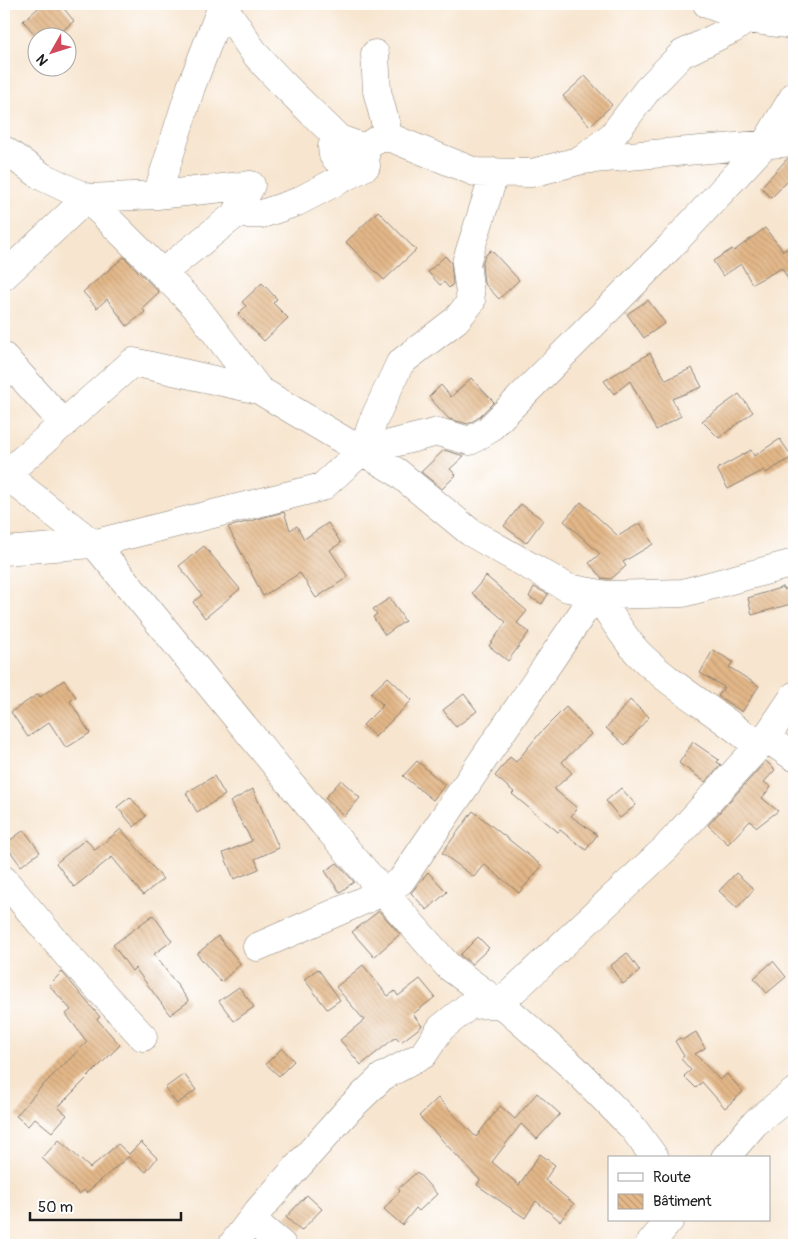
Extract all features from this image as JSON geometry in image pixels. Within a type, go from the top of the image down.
[{"type":"street","points":[[707,4],[748,19],[794,25]]},
{"type":"street","points":[[157,195],[191,87],[221,5],[235,21],[242,37],[258,58],[356,151]]},
{"type":"street","points":[[582,160],[613,135],[648,89],[682,54],[733,29],[748,19]]},
{"type":"street","points":[[375,54],[377,91],[390,137]]},
{"type":"street","points":[[362,451],[438,432],[470,441],[488,430],[670,248],[765,144],[794,96]]},
{"type":"street","points":[[236,214],[262,214],[297,202],[356,151],[378,139],[390,137],[475,172],[532,174],[582,160],[794,142]]},
{"type":"street","points":[[4,150],[43,177],[87,198],[196,308],[259,390]]},
{"type":"street","points":[[4,552],[92,544],[322,487],[362,451],[400,363],[456,320],[471,302],[466,263],[495,172]]},
{"type":"street","points":[[4,276],[87,198],[157,195],[251,185],[236,214],[162,273]]},
{"type":"street","points":[[4,356],[64,424]]},
{"type":"street","points":[[653,1156],[632,1128],[574,1068],[499,1004],[448,966],[323,823],[92,544],[5,476],[134,362],[259,390],[397,472],[470,532],[568,588],[607,595],[683,593],[794,562]]},
{"type":"street","points":[[596,593],[638,654],[674,685],[715,711],[749,739],[766,738],[794,757]]},
{"type":"street","points":[[257,947],[383,892],[401,881],[596,593]]},
{"type":"street","points":[[232,1245],[349,1109],[382,1077],[423,1054],[441,1028],[470,1005],[499,1004],[666,848],[766,738],[794,696]]},
{"type":"street","points":[[4,880],[68,956],[143,1037]]},
{"type":"street","points":[[727,1156],[756,1123],[794,1092]]},
{"type":"street","points":[[252,1220],[282,1245]]},
{"type":"street","points":[[649,1245],[668,1222]]},
{"type":"building","points":[[43,4],[60,4],[74,21],[66,28],[29,28],[23,21]]},
{"type":"building","points":[[585,76],[612,105],[590,126],[563,96]]},
{"type":"building","points":[[788,158],[794,158],[794,175],[771,198],[761,187]]},
{"type":"building","points":[[378,211],[416,250],[384,280],[346,242]]},
{"type":"building","points":[[765,228],[783,251],[794,245],[794,291],[782,268],[752,284],[741,264],[723,276],[713,261],[732,249],[734,251]]},
{"type":"building","points":[[491,250],[519,280],[499,299],[484,283],[482,264],[485,256]]},
{"type":"building","points":[[445,256],[451,263],[453,284],[449,288],[444,282],[440,285],[428,272]]},
{"type":"building","points":[[124,257],[159,292],[142,308],[145,312],[127,326],[107,299],[97,308],[83,292]]},
{"type":"building","points":[[262,283],[277,299],[273,303],[288,318],[264,341],[238,314],[246,306],[242,302]]},
{"type":"building","points":[[648,300],[665,323],[644,338],[627,314]]},
{"type":"building","points":[[650,353],[666,380],[692,368],[702,387],[672,399],[681,416],[656,430],[630,381],[614,394],[604,381]]},
{"type":"building","points":[[471,378],[494,402],[478,418],[468,424],[449,419],[429,397],[441,385],[451,397]]},
{"type":"building","points":[[739,394],[753,412],[719,438],[702,421]]},
{"type":"building","points":[[780,439],[792,457],[766,473],[764,470],[728,489],[717,469],[751,450],[754,456]]},
{"type":"building","points":[[444,450],[464,456],[450,469],[456,475],[442,489],[421,472]]},
{"type":"building","points":[[581,502],[618,536],[640,523],[653,544],[623,562],[626,566],[611,579],[602,578],[589,563],[600,554],[564,521]]},
{"type":"building","points":[[521,504],[543,520],[526,543],[504,526]]},
{"type":"building","points":[[284,512],[290,530],[297,526],[304,539],[328,523],[341,543],[330,550],[348,577],[316,598],[300,573],[263,596],[228,527]]},
{"type":"building","points":[[204,546],[240,589],[205,618],[193,602],[202,595],[179,566]]},
{"type":"building","points":[[486,576],[527,611],[517,623],[529,632],[508,661],[489,646],[506,622],[472,593]]},
{"type":"building","points":[[794,585],[794,603],[752,615],[748,598],[783,587],[784,590]]},
{"type":"building","points":[[534,587],[548,594],[542,604],[529,597]]},
{"type":"building","points":[[390,598],[405,621],[385,635],[373,617],[377,614],[373,609]]},
{"type":"building","points":[[713,650],[733,662],[729,667],[759,686],[742,712],[718,696],[724,687],[700,673]]},
{"type":"building","points":[[388,677],[412,700],[375,737],[363,725],[383,705],[371,693]]},
{"type":"building","points":[[64,680],[76,697],[70,701],[90,733],[66,748],[49,722],[28,737],[11,712],[38,694],[40,697]]},
{"type":"building","points":[[464,694],[477,711],[456,727],[443,710]]},
{"type":"building","points":[[630,700],[649,717],[625,745],[606,728]]},
{"type":"building","points":[[566,707],[591,734],[562,762],[572,773],[554,789],[577,808],[571,816],[597,835],[586,850],[560,830],[558,832],[512,794],[514,792],[495,776],[510,757],[516,762],[540,733]]},
{"type":"building","points":[[693,742],[719,760],[717,762],[721,765],[705,782],[679,763]]},
{"type":"building","points":[[417,761],[445,785],[433,800],[403,776]]},
{"type":"building","points":[[766,761],[775,770],[764,782],[771,787],[762,798],[778,811],[757,827],[750,821],[728,844],[708,825]]},
{"type":"building","points":[[214,776],[225,795],[197,812],[186,793]]},
{"type":"building","points":[[341,780],[360,798],[344,816],[325,798]]},
{"type":"building","points":[[621,788],[636,805],[620,818],[606,801]]},
{"type":"building","points":[[253,789],[279,848],[255,859],[259,869],[234,879],[223,853],[252,841],[230,802]]},
{"type":"building","points":[[130,797],[146,816],[134,827],[117,807]]},
{"type":"building","points":[[473,811],[542,866],[519,893],[484,864],[474,877],[442,853]]},
{"type":"building","points":[[121,829],[163,879],[143,895],[112,857],[74,887],[56,863],[86,839],[95,850]]},
{"type":"building","points":[[24,830],[40,852],[21,866],[5,844]]},
{"type":"building","points":[[337,863],[354,882],[340,892],[325,871]]},
{"type":"building","points":[[428,872],[447,892],[427,910],[411,893]]},
{"type":"building","points":[[736,873],[754,889],[737,908],[719,891]]},
{"type":"building","points":[[379,911],[400,934],[374,957],[352,932]]},
{"type":"building","points":[[153,915],[172,941],[154,954],[189,1001],[170,1015],[135,968],[132,971],[113,945]]},
{"type":"building","points":[[218,936],[241,964],[221,982],[197,954]]},
{"type":"building","points":[[478,937],[489,948],[472,964],[460,955]]},
{"type":"building","points":[[627,953],[640,971],[623,984],[610,966]]},
{"type":"building","points":[[773,961],[786,977],[767,993],[754,978]]},
{"type":"building","points":[[363,965],[388,996],[395,991],[398,996],[420,979],[435,997],[413,1014],[422,1026],[401,1042],[396,1037],[361,1065],[340,1040],[364,1020],[336,987]]},
{"type":"building","points":[[318,969],[340,1000],[327,1009],[304,979]]},
{"type":"building","points":[[62,972],[100,1017],[97,1019],[120,1045],[58,1107],[67,1115],[52,1132],[35,1118],[28,1126],[16,1116],[41,1087],[87,1042],[66,1014],[71,1010],[49,985]]},
{"type":"building","points":[[239,987],[254,1007],[234,1021],[219,1001]]},
{"type":"building","points":[[696,1032],[705,1048],[695,1054],[720,1080],[727,1074],[743,1092],[725,1108],[702,1082],[696,1088],[684,1076],[691,1070],[681,1059],[684,1056],[675,1041],[680,1038],[682,1040]]},
{"type":"building","points":[[282,1048],[294,1061],[279,1076],[266,1064]]},
{"type":"building","points":[[184,1074],[196,1090],[177,1104],[165,1088]]},
{"type":"building","points":[[537,1093],[560,1114],[537,1139],[521,1124],[492,1162],[519,1185],[540,1154],[555,1165],[545,1180],[574,1204],[560,1221],[536,1201],[525,1218],[477,1185],[480,1180],[419,1116],[438,1098],[476,1137],[500,1106],[515,1119]]},
{"type":"building","points":[[59,1140],[90,1168],[118,1144],[129,1154],[141,1142],[157,1158],[146,1172],[128,1157],[86,1193],[84,1190],[79,1194],[42,1158]]},
{"type":"building","points":[[417,1172],[437,1194],[419,1211],[416,1208],[402,1225],[384,1209],[400,1191],[398,1189]]},
{"type":"building","points":[[307,1195],[322,1209],[301,1231],[286,1217]]}]
